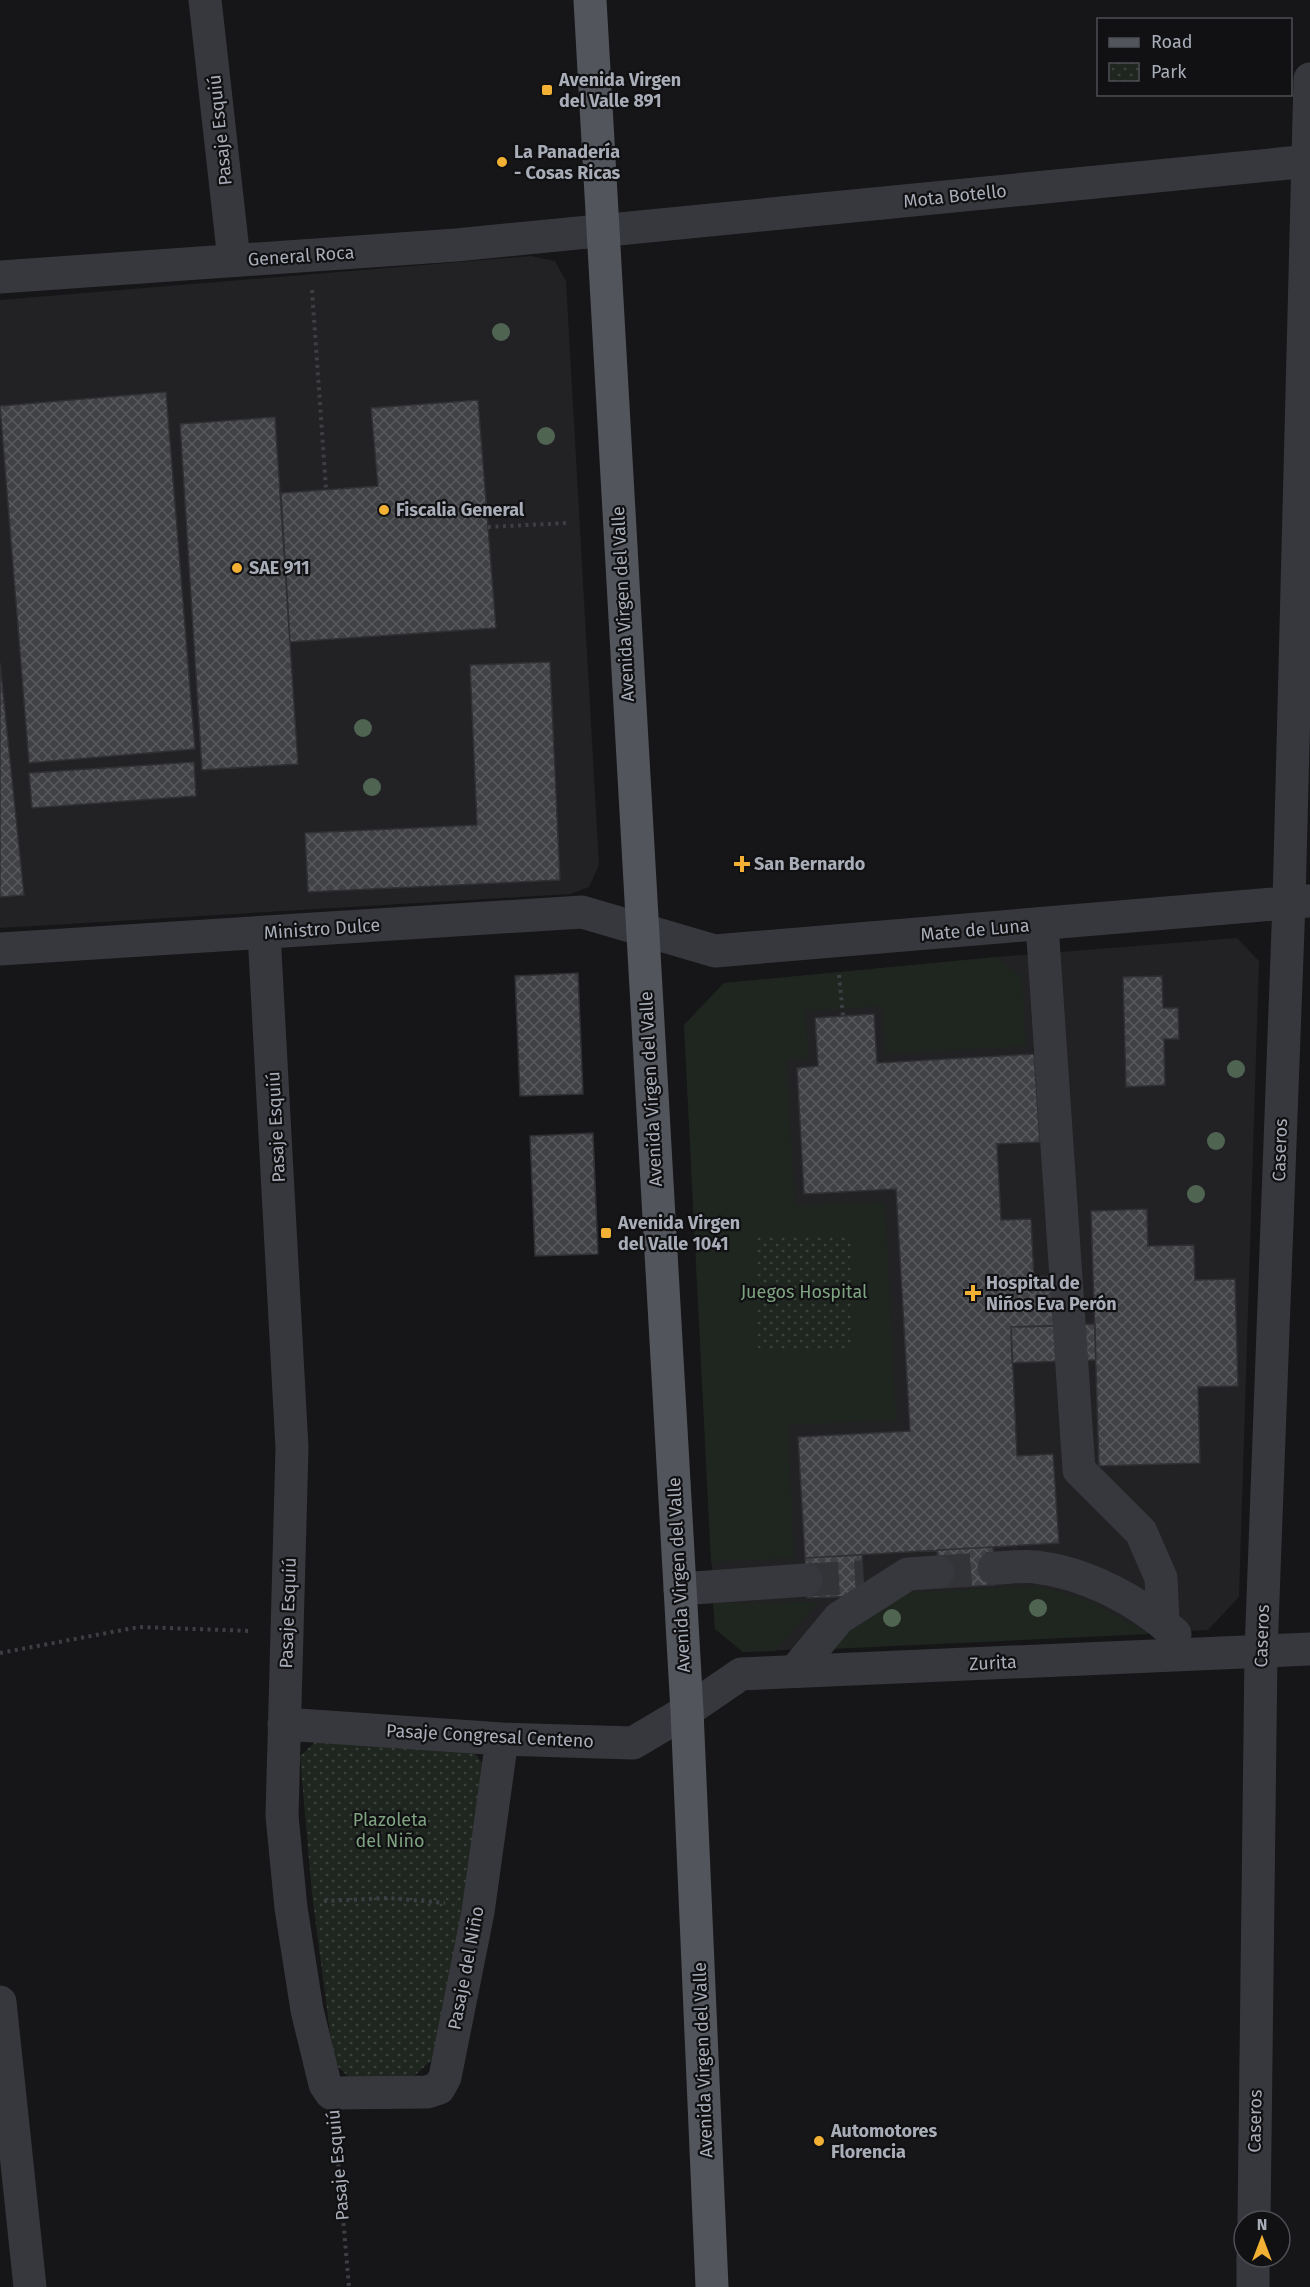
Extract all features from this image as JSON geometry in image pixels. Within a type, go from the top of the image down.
[{"type":"main road","name":"Avenida Virgen del Valle","points":[[590,0],[601,231],[687,1711],[712,2287]]},
{"type":"street","name":"Pasaje Esquiú","points":[[205,0],[234,260]]},
{"type":"street","name":"Caseros","points":[[1254,2209],[1261,1652],[1299,901],[1310,79]]},
{"type":"street","name":"Mota Botello","points":[[601,231],[1309,161]]},
{"type":"street","name":"General Roca","points":[[0,277],[445,246],[601,231]]},
{"type":"street","name":"Mate de Luna","points":[[642,930],[715,951],[1299,901]]},
{"type":"street","name":"Ministro Dulce","points":[[0,949],[582,912],[642,930]]},
{"type":"street","points":[[1042,924],[1079,1470],[1142,1533],[1161,1578],[1163,1623]]},
{"type":"street","name":"Pasaje Esquiú","points":[[264,933],[292,1448],[282,1816],[291,1908],[307,2010],[325,2084],[331,2093]]},
{"type":"street","points":[[994,1568],[1034,1566],[1077,1575],[1120,1596],[1163,1623],[1197,1653]]},
{"type":"street","points":[[795,1671],[838,1618],[923,1573],[863,1577]]},
{"type":"street","points":[[680,1589],[806,1580]]},
{"type":"street","name":"Zurita","points":[[687,1711],[741,1674],[1310,1649]]},
{"type":"street","name":"Pasaje Congresal Centeno","points":[[284,1724],[502,1739],[633,1743],[687,1711]]},
{"type":"street","name":"Pasaje del Niño","points":[[331,2093],[427,2092],[439,2088],[445,2077],[478,1912],[502,1739]]},
{"type":"street","points":[[0,2002],[30,2287]]},
{"type":"street","points":[[1253,2269],[1253,2287]]},
{"type":"path","points":[[312,290],[326,489]]},
{"type":"path","points":[[488,527],[567,523]]},
{"type":"path","points":[[836,941],[843,1016]]},
{"type":"path","points":[[0,1653],[138,1627],[288,1632]]},
{"type":"path","points":[[322,1890],[324,1913]]},
{"type":"path","points":[[291,1908],[323,1901],[390,1898],[453,1903],[478,1912]]},
{"type":"path","name":"Pasaje Esquiú","points":[[331,2093],[349,2287]]},
{"type":"shaded area","points":[[531,256],[555,261],[566,281],[599,865],[589,887],[570,894],[0,928],[0,300]]},
{"type":"shaded area","name":"Hospital de Niños Eva Perón","points":[[1237,938],[1259,961],[1239,1597],[1208,1630],[743,1652],[715,1629],[684,1025],[724,983],[997,957]]},
{"type":"green space","points":[[997,957],[1022,977],[1026,1046],[885,1054],[883,1006],[805,1011],[809,1057],[786,1060],[795,1205],[885,1202],[896,1420],[788,1425],[794,1558],[711,1562],[684,1025],[724,983]]},
{"type":"green space","name":"Juegos Hospital","points":[[851,1234],[854,1348],[758,1350],[755,1236]]},
{"type":"green space","points":[[1040,1586],[1092,1602],[1149,1634],[829,1649],[868,1611],[913,1592]]},
{"type":"green space","points":[[818,1602],[775,1651],[743,1652],[715,1629],[713,1603]]},
{"type":"green space","name":"Plazoleta del Niño","points":[[315,1742],[473,1750],[482,1763],[467,1894],[433,2059],[413,2077],[351,2079],[334,2063],[312,1894],[300,1756]]},
{"type":"building","points":[[166,392],[195,749],[29,763],[0,406]]},
{"type":"building","name":"Fiscalia General","points":[[478,400],[496,628],[290,642],[281,493],[378,486],[371,408]]},
{"type":"building","name":"SAE 911","points":[[275,417],[298,764],[202,770],[180,424]]},
{"type":"building","points":[[550,662],[560,880],[308,892],[305,833],[477,825],[470,665]]},
{"type":"building","points":[[0,663],[24,895],[0,897]]},
{"type":"building","points":[[194,762],[196,796],[32,808],[29,773]]},
{"type":"building","points":[[578,973],[583,1094],[520,1096],[515,976]]},
{"type":"building","points":[[1162,976],[1163,1008],[1178,1008],[1179,1039],[1164,1039],[1165,1085],[1126,1087],[1123,977]]},
{"type":"building","points":[[874,1014],[877,1063],[1034,1054],[1040,1142],[997,1144],[1001,1220],[1031,1219],[1034,1277],[1053,1276],[1056,1326],[1011,1327],[1017,1456],[1053,1454],[1059,1543],[805,1558],[798,1437],[910,1431],[896,1189],[804,1194],[797,1068],[818,1066],[815,1018]]},
{"type":"building","points":[[593,1133],[598,1254],[535,1256],[530,1136]]},
{"type":"building","points":[[1147,1209],[1148,1246],[1194,1245],[1195,1280],[1235,1279],[1238,1386],[1198,1387],[1200,1463],[1099,1466],[1091,1211]]},
{"type":"building","points":[[1095,1324],[1096,1360],[1012,1363],[1011,1327]]},
{"type":"building","points":[[993,1547],[995,1585],[939,1588],[937,1550]]},
{"type":"building","points":[[862,1555],[864,1596],[807,1598],[805,1558]]},
{"type":"tunnel","points":[[938,1572],[994,1568]]},
{"type":"tunnel","points":[[806,1580],[863,1577]]},
{"type":"place","name":"Avenida Virgen del Valle 891","points":[[547,90]]},
{"type":"place","name":"La Panadería - Cosas Ricas","points":[[502,162]]},
{"type":"place","name":"Fiscalia General","points":[[384,510]]},
{"type":"place","name":"SAE 911","points":[[237,568]]},
{"type":"place","name":"San Bernardo","points":[[742,864]]},
{"type":"place","name":"Avenida Virgen del Valle 1041","points":[[606,1233]]},
{"type":"place","name":"Hospital de Niños Eva Perón","points":[[973,1293]]},
{"type":"place","name":"Automotores Florencia","points":[[819,2141]]}]
